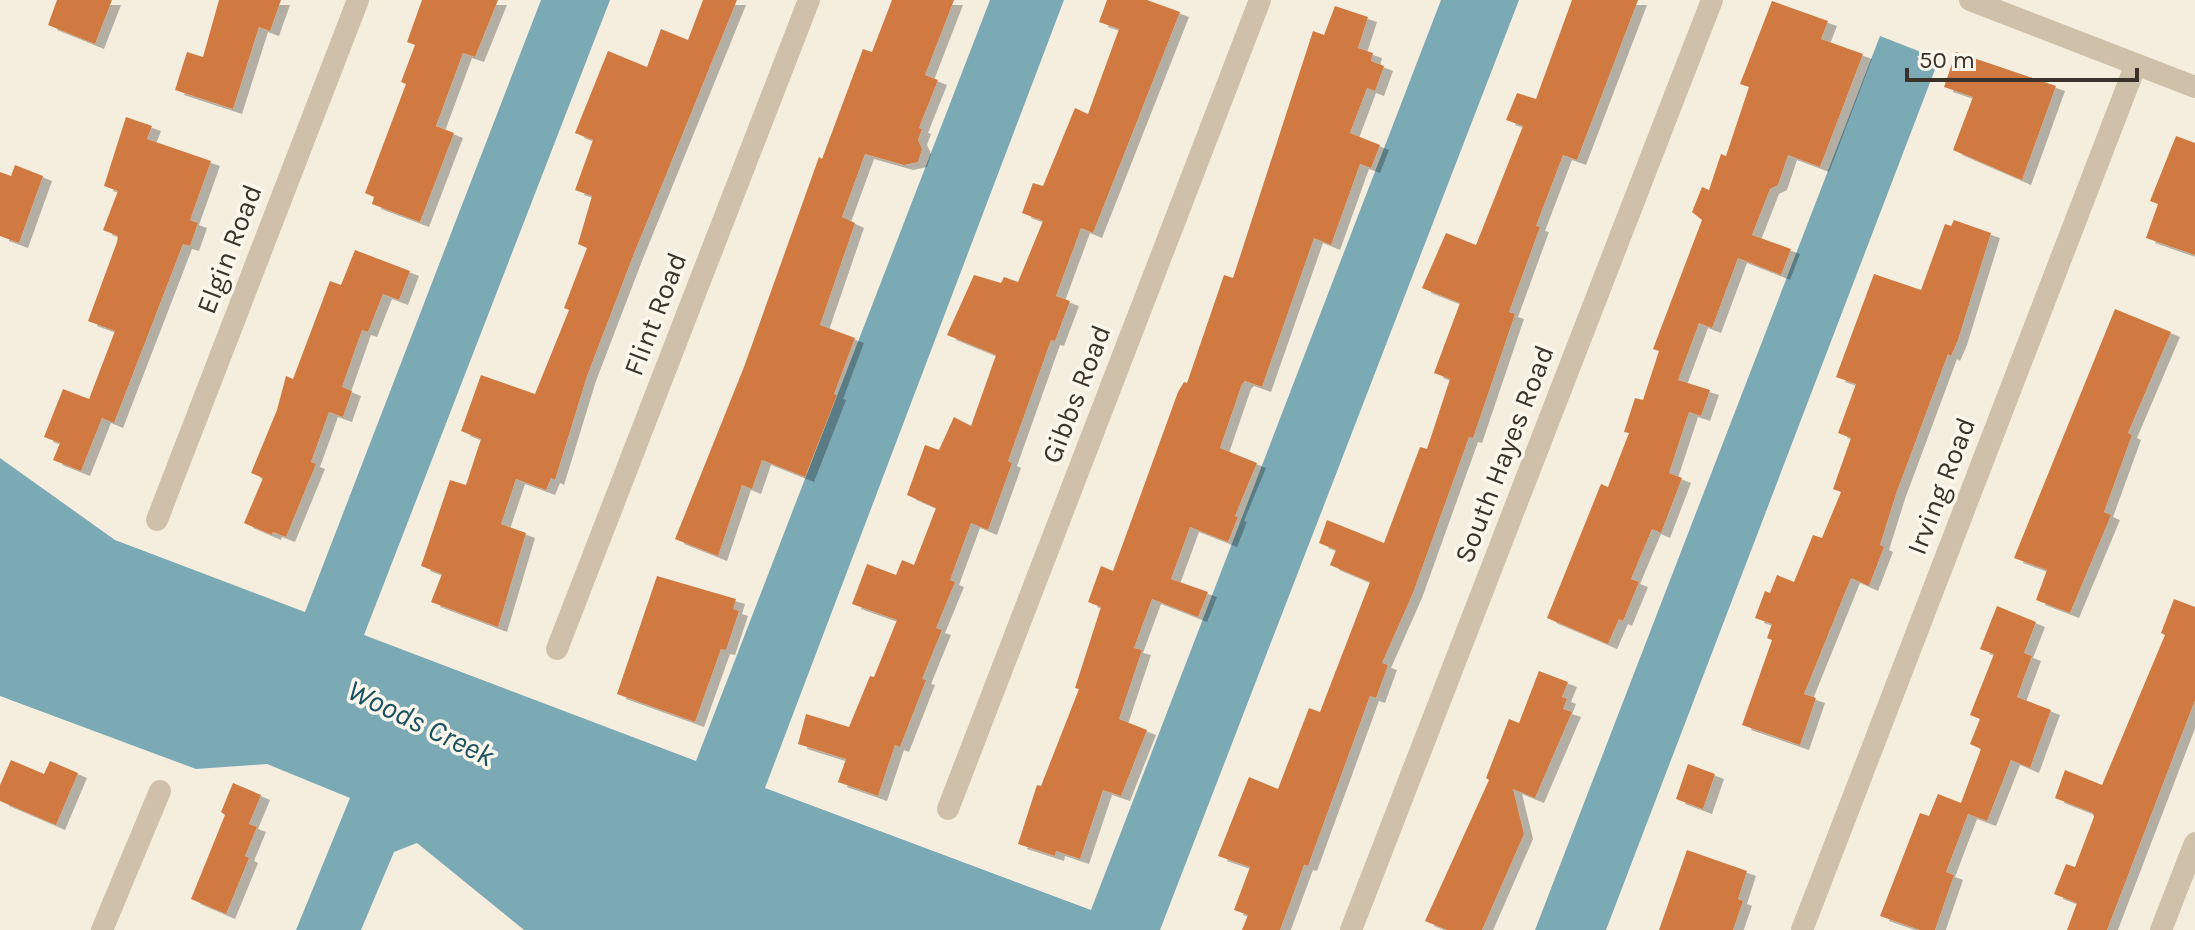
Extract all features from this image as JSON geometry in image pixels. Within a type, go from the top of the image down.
[{"type":"street","name":"Elgin Road","points":[[157,520],[358,0]]},
{"type":"street","name":"Flint Road","points":[[557,649],[809,0]]},
{"type":"street","name":"Gibbs Road","points":[[948,809],[1260,0]]},
{"type":"street","name":"South Hayes Road","points":[[1351,930],[1712,0]]},
{"type":"street","points":[[1970,0],[2195,87]]},
{"type":"street","name":"Irving Road","points":[[1802,930],[2136,64]]},
{"type":"street","points":[[102,930],[160,791]]},
{"type":"street","points":[[2161,930],[2195,843]]},
{"type":"water","name":"Woods Creek","points":[[541,0],[610,0],[364,635],[696,761],[990,0],[1064,0],[765,788],[1091,910],[1441,0],[1519,0],[1160,930],[524,930],[417,843],[394,852],[361,930],[296,930],[350,798],[267,764],[196,769],[0,696],[0,458],[115,540],[305,612]]},
{"type":"water","points":[[1880,36],[1939,59],[1606,930],[1535,930]]},
{"type":"building","points":[[57,0],[112,0],[95,44],[48,25]]},
{"type":"building","points":[[219,0],[281,0],[270,31],[259,27],[233,109],[175,90],[187,52],[203,57]]},
{"type":"building","points":[[422,0],[498,0],[475,57],[463,53],[436,126],[454,133],[420,222],[372,204],[374,197],[365,193],[406,84],[401,82],[415,45],[407,42]]},
{"type":"building","points":[[703,0],[737,0],[587,376],[555,480],[551,478],[546,490],[516,479],[501,524],[526,533],[498,627],[431,602],[442,574],[421,566],[450,480],[466,485],[481,439],[461,431],[481,375],[535,394],[569,310],[564,308],[587,248],[578,244],[592,196],[575,190],[593,140],[575,133],[608,51],[647,67],[661,29],[688,40]]},
{"type":"building","points":[[892,0],[954,0],[925,75],[938,80],[919,128],[922,129],[918,140],[922,149],[918,162],[904,165],[865,154],[842,217],[855,223],[820,325],[855,338],[834,394],[837,395],[805,477],[762,460],[752,489],[742,485],[718,556],[675,539],[744,367],[819,157],[822,159],[863,49],[872,52]]},
{"type":"building","points":[[1107,0],[1147,0],[1180,12],[1093,233],[1081,228],[1056,296],[1070,301],[1055,341],[1051,340],[1008,461],[1012,463],[988,530],[971,523],[950,580],[955,582],[936,628],[942,630],[922,679],[926,680],[900,747],[895,745],[878,796],[838,782],[846,759],[798,744],[806,714],[849,727],[870,676],[874,677],[897,620],[852,604],[867,564],[896,575],[902,560],[914,565],[936,508],[907,495],[925,445],[939,450],[954,417],[971,426],[996,355],[947,335],[974,275],[1001,283],[1004,277],[1018,282],[1043,221],[1022,213],[1033,183],[1043,186],[1075,108],[1088,114],[1119,29],[1099,22]]},
{"type":"building","points":[[1572,0],[1638,0],[1577,160],[1563,155],[1536,226],[1540,227],[1509,312],[1515,314],[1473,438],[1469,437],[1413,593],[1382,663],[1388,665],[1376,698],[1370,696],[1308,866],[1304,865],[1280,930],[1242,930],[1248,915],[1234,910],[1250,867],[1218,856],[1249,777],[1278,789],[1309,708],[1320,712],[1370,582],[1330,565],[1336,550],[1319,543],[1327,520],[1384,543],[1420,447],[1427,449],[1450,379],[1434,373],[1460,303],[1422,288],[1446,233],[1476,245],[1523,126],[1506,120],[1517,93],[1536,99]]},
{"type":"building","points":[[1772,1],[1828,21],[1821,39],[1863,54],[1820,167],[1788,155],[1778,185],[1770,189],[1752,235],[1791,249],[1781,275],[1738,258],[1712,328],[1699,323],[1678,380],[1710,390],[1701,416],[1689,412],[1669,473],[1682,478],[1661,533],[1652,529],[1631,579],[1639,582],[1623,621],[1619,619],[1608,644],[1547,618],[1601,484],[1608,487],[1629,433],[1624,432],[1635,398],[1643,400],[1659,351],[1653,349],[1702,220],[1692,212],[1702,187],[1709,190],[1721,154],[1726,156],[1749,87],[1740,84]]},
{"type":"building","points":[[1335,6],[1368,17],[1358,48],[1373,53],[1371,61],[1384,66],[1375,91],[1367,88],[1350,133],[1380,145],[1371,168],[1360,164],[1331,245],[1314,238],[1262,387],[1245,381],[1242,384],[1220,448],[1257,463],[1235,516],[1238,517],[1228,542],[1190,527],[1171,579],[1208,592],[1198,617],[1152,599],[1134,648],[1142,650],[1119,719],[1147,730],[1121,796],[1103,790],[1080,859],[1056,851],[1055,856],[1018,844],[1037,785],[1041,786],[1079,689],[1075,688],[1101,607],[1088,602],[1101,566],[1113,571],[1178,392],[1184,382],[1187,383],[1224,275],[1233,278],[1313,31],[1324,35]]},
{"type":"building","points":[[1956,52],[2056,86],[2022,180],[1953,150],[1973,97],[1944,87]]},
{"type":"building","points":[[126,117],[152,126],[147,139],[211,161],[190,220],[198,223],[190,246],[183,244],[114,423],[102,418],[81,471],[53,460],[60,443],[44,437],[63,389],[89,399],[115,331],[88,321],[117,242],[118,236],[103,230],[118,191],[104,186]]},
{"type":"building","points":[[2176,136],[2195,143],[2195,255],[2146,238],[2158,204],[2150,201]]},
{"type":"building","points":[[15,165],[43,176],[19,243],[0,236],[0,172],[11,176]]},
{"type":"building","points":[[1954,220],[1991,233],[1958,340],[1951,356],[1948,354],[1896,494],[1880,545],[1884,547],[1869,586],[1851,578],[1804,694],[1816,698],[1800,745],[1742,725],[1772,640],[1767,638],[1772,624],[1755,618],[1765,591],[1770,593],[1777,575],[1794,582],[1813,535],[1822,538],[1841,492],[1833,489],[1851,438],[1838,433],[1856,384],[1836,377],[1874,274],[1921,290],[1945,224],[1951,226]]},
{"type":"building","points":[[355,250],[410,271],[399,300],[383,294],[368,332],[362,330],[342,387],[352,391],[343,417],[329,412],[311,462],[316,464],[286,537],[273,532],[272,535],[244,523],[263,478],[251,473],[277,410],[286,376],[293,379],[330,281],[341,285]]},
{"type":"building","points":[[2115,309],[2171,332],[2128,433],[2132,435],[2104,512],[2111,515],[2070,613],[2036,600],[2047,570],[2014,558]]},
{"type":"building","points":[[657,576],[736,599],[733,609],[739,611],[726,650],[721,649],[695,722],[617,694]]},
{"type":"building","points":[[2174,599],[2195,607],[2195,700],[2107,930],[2067,930],[2077,903],[2054,894],[2066,864],[2075,867],[2094,817],[2093,813],[2055,798],[2065,770],[2102,785],[2165,635],[2161,633]]},
{"type":"building","points":[[1997,606],[2036,622],[2024,653],[2032,656],[2017,697],[2051,710],[2030,768],[2011,760],[1987,821],[1968,814],[1946,872],[1954,875],[1935,930],[1920,930],[1880,916],[1920,813],[1929,816],[1938,794],[1961,803],[1981,749],[1970,744],[1980,719],[1970,715],[1994,654],[1980,649]]},
{"type":"building","points":[[1539,671],[1568,682],[1562,697],[1567,699],[1563,709],[1572,712],[1535,798],[1513,789],[1524,834],[1482,930],[1447,930],[1425,921],[1489,780],[1486,778],[1509,719],[1519,723]]},
{"type":"building","points":[[11,760],[44,774],[50,761],[78,773],[56,825],[0,801],[0,785]]},
{"type":"building","points":[[1688,764],[1715,774],[1703,809],[1676,799]]},
{"type":"building","points":[[233,783],[261,795],[249,824],[257,827],[245,856],[249,858],[226,914],[191,899],[225,815],[221,812]]},
{"type":"building","points":[[1687,850],[1747,871],[1738,899],[1743,901],[1733,930],[1659,930]]}]
